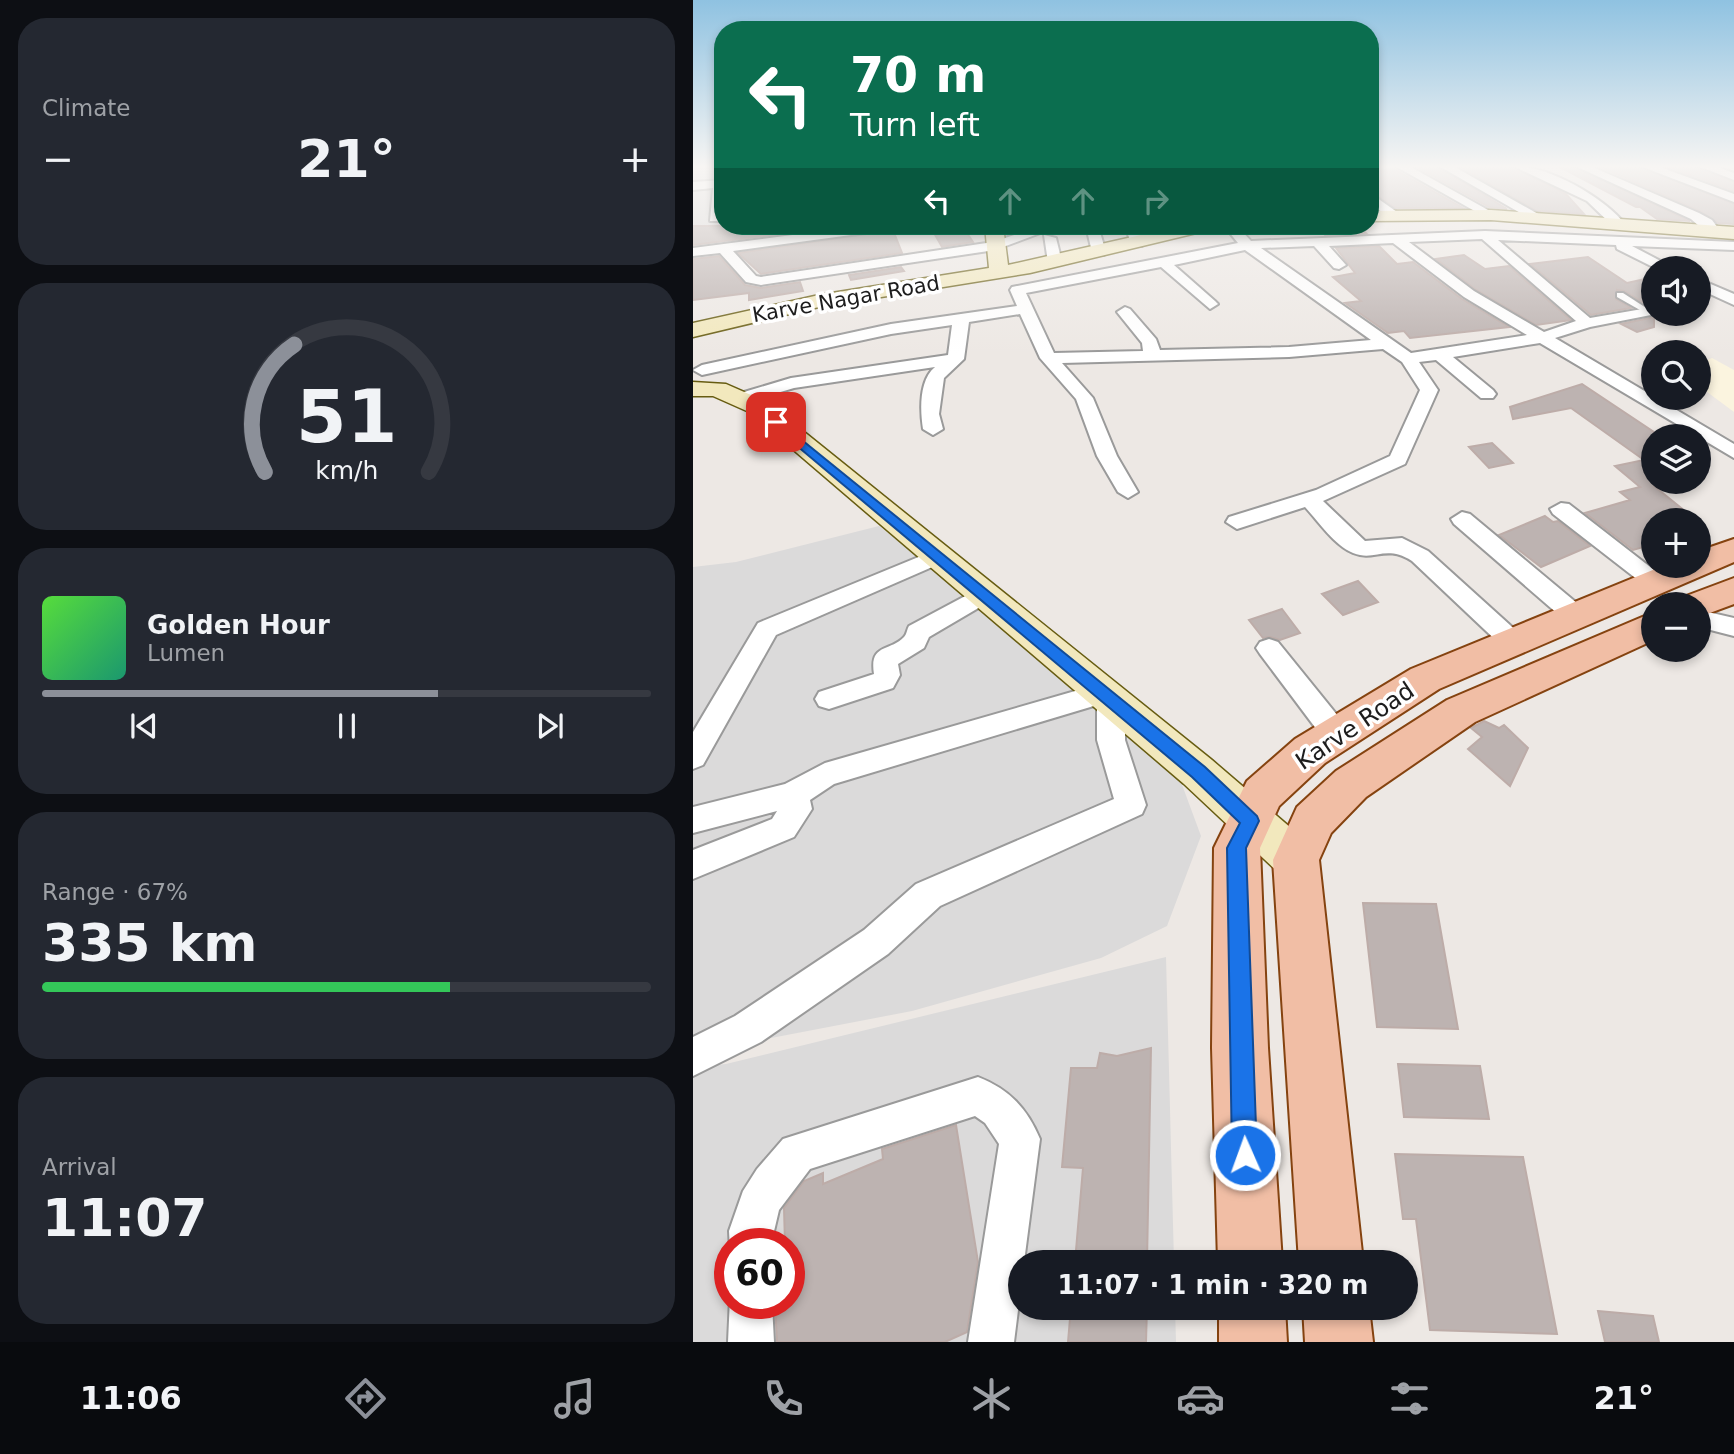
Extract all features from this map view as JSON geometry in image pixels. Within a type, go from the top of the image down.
[{"type":"main road","name":"Karve Road","points":[[1711,560],[1734,550]]},
{"type":"main road","name":"Karve Road","points":[[1668,592],[1683,578]]},
{"type":"main road","points":[[1711,600],[1734,590]]},
{"type":"main road","name":"Karve Road","points":[[1249,1250],[1240,1048],[1237,848],[1263,794],[1310,751],[1425,679],[1575,615],[1641,606]]},
{"type":"main road","name":"Karve Road","points":[[1330,1250],[1310,1047],[1296,860],[1313,821],[1351,784],[1399,749],[1641,611]]},
{"type":"main road","points":[[1252,1320],[1253,1342]]},
{"type":"main road","points":[[1337,1320],[1339,1342]]},
{"type":"street","points":[[1502,229],[1506,236]]},
{"type":"street","points":[[1592,229],[1734,246]]},
{"type":"street","points":[[1614,229],[1615,233],[1649,256]]},
{"type":"street","points":[[1711,229],[1714,232]]},
{"type":"street","points":[[1017,290],[1247,245],[1485,235],[1734,233]]},
{"type":"street","points":[[693,252],[820,235]]},
{"type":"street","points":[[995,235],[999,272],[1017,290],[1048,358],[1084,398],[1107,456],[1128,492]]},
{"type":"street","points":[[723,248],[751,279],[761,281],[995,246],[1039,235]]},
{"type":"street","points":[[1051,235],[1055,261]]},
{"type":"street","points":[[1094,235],[1099,252]]},
{"type":"street","name":"Karve Nagar Road","points":[[693,330],[820,302],[1099,252],[1132,235]]},
{"type":"street","points":[[1237,522],[1310,499],[1398,460],[1429,390],[1408,359],[1383,344],[1247,245],[1238,235]]},
{"type":"street","points":[[1373,235],[1377,240]]},
{"type":"street","points":[[1485,235],[1587,323]]},
{"type":"street","points":[[1396,239],[1469,294],[1734,452]]},
{"type":"street","points":[[1318,242],[1339,265]]},
{"type":"street","points":[[1164,263],[1210,304]]},
{"type":"street","points":[[1711,288],[1733,298]]},
{"type":"street","points":[[1711,301],[1733,298]]},
{"type":"street","points":[[698,379],[891,329],[1026,309]]},
{"type":"street","points":[[1125,312],[1150,342],[1152,355]]},
{"type":"street","points":[[1408,359],[1540,338],[1587,323],[1641,314]]},
{"type":"street","points":[[933,429],[930,414],[935,376],[956,359],[961,319]]},
{"type":"street","points":[[1048,358],[1289,352],[1383,344]]},
{"type":"street","points":[[1440,354],[1487,394]]},
{"type":"street","points":[[740,399],[791,383],[956,359]]},
{"type":"street","points":[[698,379],[758,407],[1198,772],[1296,860]]},
{"type":"street","points":[[1310,499],[1350,542],[1361,548],[1402,545],[1420,556],[1512,641]]},
{"type":"street","points":[[1561,509],[1642,592]]},
{"type":"street","points":[[1462,519],[1575,615]]},
{"type":"street","points":[[693,757],[767,629],[938,556]]},
{"type":"street","points":[[829,699],[884,681],[887,675],[885,663],[895,652],[915,642],[918,632],[984,594]]},
{"type":"street","points":[[1711,621],[1734,627]]},
{"type":"street","points":[[1269,648],[1336,734]]},
{"type":"street","points":[[693,820],[793,795],[825,775],[1107,696]]},
{"type":"street","points":[[693,1057],[748,1029],[865,950],[928,895],[1131,805],[1111,740],[1107,696]]},
{"type":"street","points":[[693,865],[783,828],[797,809],[793,795]]},
{"type":"street","points":[[749,1228],[775,1175],[797,1153],[978,1096],[999,1109],[1020,1139],[991,1342]]},
{"type":"street","points":[[750,1319],[751,1342]]},
{"type":"lane","points":[[1620,295],[1641,306]]},
{"type":"shaded area","points":[[693,229],[714,229],[714,232],[693,234]]},
{"type":"shaded area","points":[[1711,358],[1734,370],[1734,412],[1711,395]]},
{"type":"shaded area","points":[[879,526],[989,612],[1181,782],[1201,836],[1167,926],[1101,958],[912,1011],[693,1053],[693,567],[736,562]]},
{"type":"shaded area","points":[[1166,957],[1174,1250],[1008,1250],[1008,1320],[1175,1320],[1176,1342],[693,1342],[693,1067],[726,1064]]},
{"type":"building","points":[[693,229],[714,229],[714,235],[772,235],[693,245]]},
{"type":"building","points":[[859,235],[895,235],[902,253],[761,274],[738,253]]},
{"type":"building","points":[[935,235],[968,235],[973,242],[942,247]]},
{"type":"building","points":[[1379,246],[1397,264],[1413,262],[1462,299],[1509,327],[1410,338],[1404,331],[1388,333],[1345,303],[1361,301],[1333,277],[1355,273],[1336,248]]},
{"type":"building","points":[[1464,255],[1485,269],[1509,266],[1571,320],[1536,325],[1475,289],[1436,259]]},
{"type":"building","points":[[719,256],[745,285],[761,288],[800,282],[803,291],[749,300],[749,293],[693,300],[693,259]]},
{"type":"building","points":[[1588,257],[1627,283],[1641,280],[1641,301],[1617,290],[1616,299],[1631,308],[1591,315],[1530,264]]},
{"type":"building","points":[[901,267],[904,271],[851,280],[849,275]]},
{"type":"building","points":[[1641,320],[1641,326],[1654,327],[1637,332],[1621,324]]},
{"type":"building","points":[[1582,384],[1642,424],[1641,458],[1571,408],[1513,419],[1510,407]]},
{"type":"building","points":[[1492,443],[1513,463],[1489,468],[1469,447]]},
{"type":"building","points":[[1641,461],[1641,494],[1664,494],[1681,508],[1641,508],[1641,548],[1633,550],[1585,513],[1630,500],[1620,492],[1640,487],[1615,466]]},
{"type":"building","points":[[1545,516],[1553,522],[1558,521],[1590,546],[1541,567],[1499,535]]},
{"type":"building","points":[[1358,581],[1378,602],[1343,615],[1322,594]]},
{"type":"building","points":[[1282,609],[1300,633],[1280,640],[1263,638],[1249,620]]},
{"type":"building","points":[[1484,721],[1499,728],[1504,725],[1528,748],[1510,786],[1468,749],[1482,737],[1471,728]]},
{"type":"building","points":[[1363,903],[1436,904],[1458,1029],[1377,1027]]},
{"type":"building","points":[[1151,1048],[1147,1250],[1076,1250],[1083,1168],[1062,1167],[1071,1068],[1097,1068],[1100,1053],[1117,1056]]},
{"type":"building","points":[[1398,1064],[1480,1066],[1489,1119],[1404,1117]]},
{"type":"building","points":[[956,1125],[978,1262],[967,1332],[945,1342],[777,1342],[776,1319],[805,1319],[805,1228],[785,1228],[784,1208],[804,1181],[823,1173],[823,1184],[883,1159],[882,1149]]},
{"type":"building","points":[[1395,1154],[1523,1157],[1557,1334],[1430,1330],[1416,1219],[1403,1219]]},
{"type":"building","points":[[1598,1311],[1653,1316],[1659,1342],[1605,1342]]},
{"type":"building","points":[[1070,1320],[1147,1320],[1146,1342],[1068,1342]]},
{"type":"route","points":[[776,422],[1198,772],[1250,821],[1237,848],[1240,1048],[1245,1155]]}]
